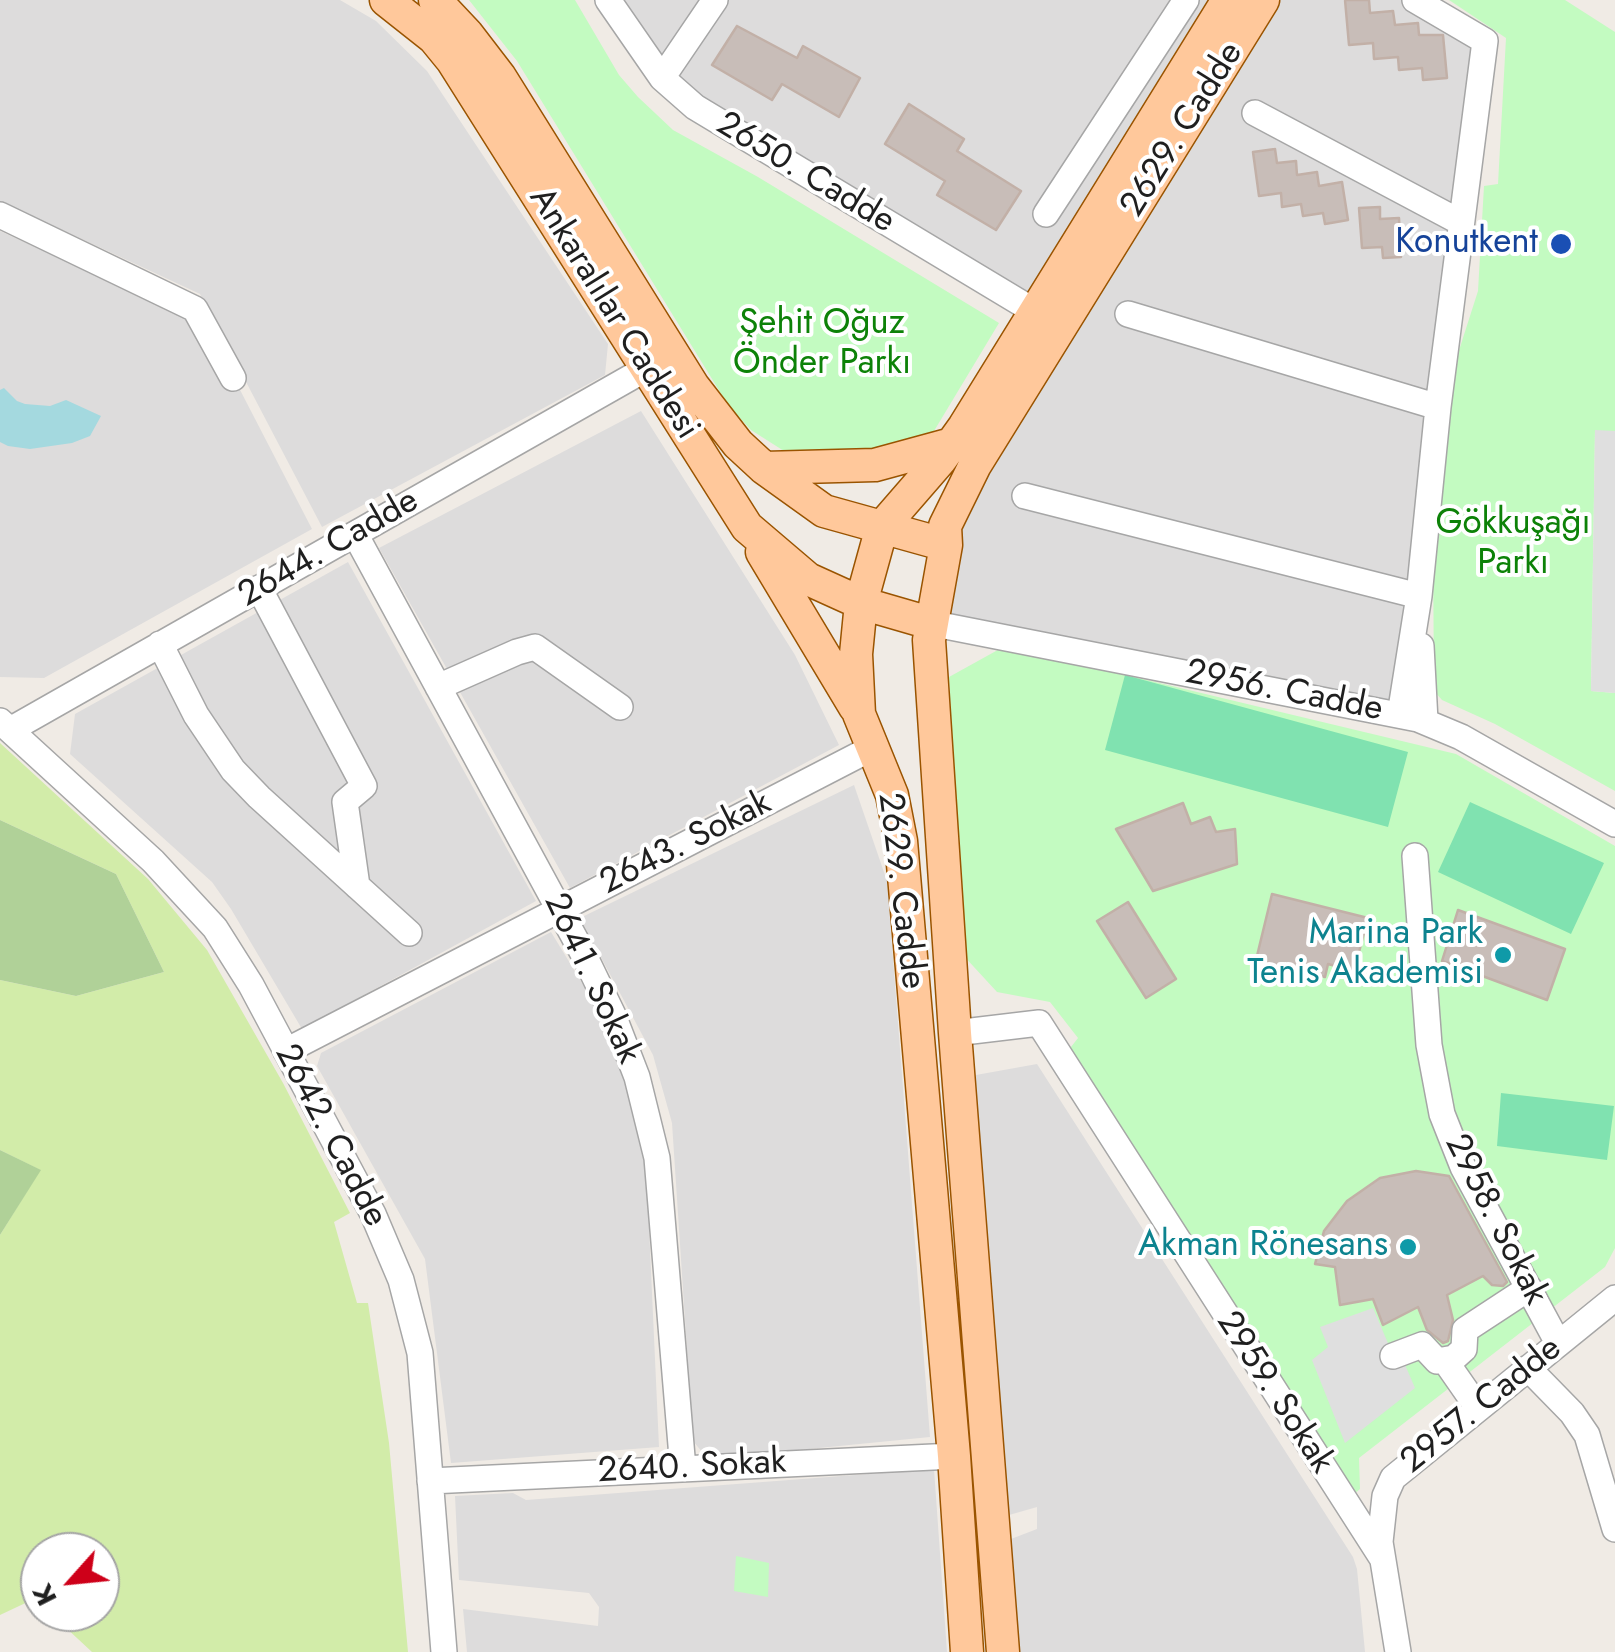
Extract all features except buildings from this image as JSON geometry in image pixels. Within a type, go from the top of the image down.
[{"type":"main road","name":"Ankaralılar Caddesi","points":[[386,0],[434,38],[452,60],[746,527],[808,579],[861,602],[930,624]]},
{"type":"main road","name":"Ankaralılar Caddesi","points":[[435,0],[500,77],[715,418],[764,468],[824,511],[946,545]]},
{"type":"main road","name":"2629. Cadde","points":[[968,1652],[901,841],[892,795],[859,714],[856,654],[861,602],[882,527],[952,444],[1228,0]]},
{"type":"main road","name":"2629. Cadde","points":[[1003,1652],[955,1033],[930,624],[946,545],[944,526],[975,465],[1263,0]]},
{"type":"main road","points":[[764,468],[887,463],[952,444]]},
{"type":"main road","points":[[746,527],[859,714]]},
{"type":"street","name":"2650. Cadde","points":[[608,0],[662,78],[708,116],[1034,311]]},
{"type":"street","points":[[662,78],[714,0]]},
{"type":"street","points":[[1046,214],[1186,0]]},
{"type":"street","points":[[1400,715],[1419,596],[1438,406],[1485,41],[1414,0]]},
{"type":"street","points":[[1129,88],[1160,109]]},
{"type":"street","points":[[1255,114],[1460,222]]},
{"type":"street","points":[[0,215],[195,308],[233,378]]},
{"type":"street","points":[[1128,314],[1438,406]]},
{"type":"street","name":"2644. Cadde","points":[[5,725],[160,644],[648,368]]},
{"type":"street","points":[[1026,496],[1419,596]]},
{"type":"street","name":"2641. Sokak","points":[[354,534],[560,909],[613,1015],[637,1076],[651,1128],[660,1186],[683,1469]]},
{"type":"street","points":[[259,588],[364,786],[345,802],[357,886]]},
{"type":"street","points":[[1419,596],[1425,722]]},
{"type":"street","name":"2956. Cadde","points":[[930,624],[1425,722],[1461,737],[1615,824]]},
{"type":"street","points":[[160,644],[196,716],[232,770],[409,933]]},
{"type":"street","points":[[438,687],[535,647],[620,707]]},
{"type":"street","name":"2642. Cadde","points":[[5,725],[196,905],[234,956],[373,1214],[401,1280],[420,1354],[444,1652]]},
{"type":"street","name":"2643. Sokak","points":[[286,1051],[872,748]]},
{"type":"street","name":"2958. Sokak","points":[[1416,856],[1429,1045],[1442,1114],[1464,1167],[1558,1343]]},
{"type":"street","name":"2959. Sokak","points":[[955,1033],[1039,1024],[1382,1558]]},
{"type":"street","points":[[1446,1362],[1464,1349],[1464,1330],[1529,1288]]},
{"type":"street","name":"2957. Cadde","points":[[1398,1652],[1382,1558],[1382,1516],[1394,1478],[1615,1298]]},
{"type":"street","points":[[1393,1356],[1422,1345],[1430,1358],[1446,1362],[1478,1408]]},
{"type":"street","points":[[1528,1368],[1572,1413],[1587,1435],[1615,1529]]},
{"type":"street","name":"2640. Sokak","points":[[430,1481],[954,1456]]},
{"type":"shaded area","points":[[0,0],[340,0],[376,21],[427,71],[608,344],[605,375],[322,527],[200,294],[0,201]]},
{"type":"shaded area","points":[[608,0],[1228,0],[1034,311],[708,116]]},
{"type":"shaded area","points":[[1263,0],[1415,0],[1485,41],[1400,715],[935,617],[947,540]]},
{"type":"shaded area","points":[[0,231],[181,313],[196,329],[228,391],[238,386],[312,529],[44,678],[0,677]]},
{"type":"shaded area","points":[[641,411],[795,655],[839,745],[570,888],[379,548]]},
{"type":"shaded area","points":[[1595,430],[1615,431],[1615,693],[1591,691]]},
{"type":"shaded area","points":[[348,562],[536,901],[302,1029],[212,882],[70,754],[75,714]]},
{"type":"shaded area","points":[[854,785],[887,881],[930,1437],[708,1459],[693,1441],[672,1123],[653,1055],[580,918]]},
{"type":"shaded area","points":[[551,932],[604,1019],[645,1139],[659,1447],[451,1463],[425,1259],[317,1066],[321,1053]]},
{"type":"shaded area","points":[[1037,1064],[1353,1557],[1365,1652],[1017,1652],[1011,1539],[1037,1529],[1037,1507],[1009,1515],[973,1110],[976,1075]]},
{"type":"shaded area","points":[[1373,1308],[1393,1355],[1400,1353],[1415,1388],[1345,1443],[1312,1360],[1328,1347],[1320,1327]]},
{"type":"shaded area","points":[[934,1469],[947,1652],[467,1652],[463,1609],[598,1626],[599,1607],[589,1593],[459,1580],[455,1496],[513,1493],[526,1500]]},
{"type":"green space","name":"Şehit Oğuz Önder Parkı","points":[[469,0],[575,0],[619,75],[673,130],[999,323],[928,441],[885,451],[784,451],[751,430],[728,405],[517,61]]},
{"type":"green space","name":"Gökkuşağı Parkı","points":[[1449,0],[1565,0],[1615,32],[1615,431],[1595,431],[1591,691],[1615,693],[1615,791],[1495,724],[1442,700],[1434,691],[1433,543],[1446,391],[1478,291],[1484,186],[1498,184],[1506,38]]},
{"type":"green space","points":[[1005,646],[1456,754],[1615,846],[1615,1248],[1605,1267],[1359,1458],[1360,1489],[1352,1496],[1071,1063],[1071,1047],[1078,1038],[1050,1002],[997,992],[962,954],[949,677]]},
{"type":"green space","points":[[1125,675],[1408,752],[1388,827],[1105,750]]},
{"type":"green space","points":[[0,743],[148,879],[207,950],[283,1083],[350,1213],[334,1222],[357,1303],[368,1303],[389,1443],[408,1652],[92,1652],[70,1632],[120,1632],[120,1532],[20,1532],[20,1606],[0,1615],[0,1235],[40,1170],[0,1150],[0,980],[76,996],[164,972],[116,874],[0,820]]},
{"type":"green space","points":[[1470,802],[1604,863],[1571,934],[1438,872]]},
{"type":"green space","points":[[0,820],[116,874],[164,972],[76,996],[0,980]]},
{"type":"green space","points":[[1501,1093],[1614,1106],[1607,1160],[1497,1146]]},
{"type":"green space","points":[[0,1150],[41,1170],[0,1235]]},
{"type":"green space","points":[[736,1556],[769,1563],[768,1597],[734,1591]]},
{"type":"water","points":[[4,388],[25,404],[50,406],[66,400],[101,416],[90,436],[72,443],[30,449],[8,446],[0,442],[0,390]]},
{"type":"place","name":"Konutkent","points":[[1561,244]]},
{"type":"place","name":"Marina Park Tenis Akademisi","points":[[1503,955]]},
{"type":"place","name":"Akman Rönesans","points":[[1408,1247]]}]
